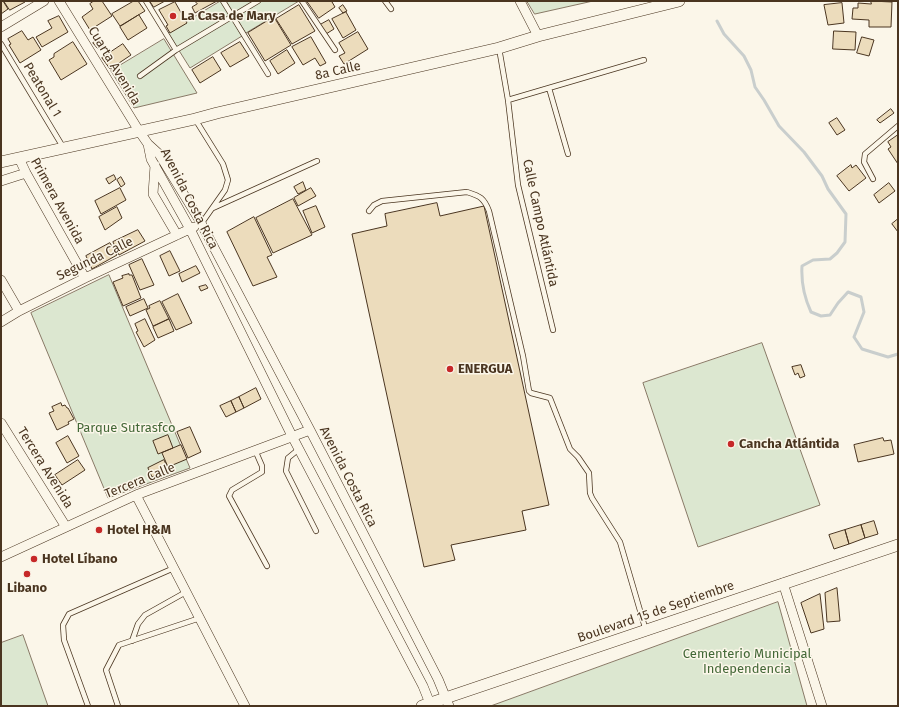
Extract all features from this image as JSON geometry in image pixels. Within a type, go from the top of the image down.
[{"type":"street","points":[[1,27],[44,1]]},
{"type":"street","name":"Cuarta Avenida","points":[[59,1],[148,144]]},
{"type":"street","points":[[520,1],[538,36]]},
{"type":"street","name":"8a Calle","points":[[1,162],[195,119],[217,112],[499,48],[538,36],[679,1]]},
{"type":"street","name":"Avenida Costa Rica","points":[[148,144],[151,159],[190,229],[292,436],[423,686],[428,705]]},
{"type":"street","name":"Avenida Costa Rica","points":[[148,144],[159,154],[201,224],[310,430],[438,679],[448,702]]},
{"type":"street","name":"Primera Avenida","points":[[19,158],[85,278]]},
{"type":"street","points":[[155,165],[153,194],[177,235]]},
{"type":"street","points":[[1,181],[26,173]]},
{"type":"street","name":"Segunda Calle","points":[[1,322],[19,311],[85,278],[201,224]]},
{"type":"street","points":[[1,280],[19,311]]},
{"type":"street","name":"Tercera Avenida","points":[[1,423],[66,527]]},
{"type":"street","name":"Tercera Calle","points":[[1,558],[136,494],[310,430]]},
{"type":"street","points":[[136,494],[244,706]]},
{"type":"street","name":"Boulevard 15 de Septiembre","points":[[428,705],[448,702],[783,583],[898,545]]},
{"type":"street","points":[[783,583],[822,706]]},
{"type":"lane","points":[[146,1],[176,50]]},
{"type":"lane","points":[[223,1],[268,74]]},
{"type":"lane","points":[[140,76],[176,50],[258,1]]},
{"type":"lane","points":[[302,1],[335,50]]},
{"type":"lane","points":[[385,1],[390,9]]},
{"type":"lane","name":"Peatonal 1","points":[[1,44],[63,148]]},
{"type":"lane","name":"Calle Campo Atlántida","points":[[499,48],[508,100],[518,185],[553,330]]},
{"type":"lane","points":[[508,100],[644,60]]},
{"type":"lane","points":[[549,88],[568,154]]},
{"type":"lane","points":[[195,119],[222,164],[228,180],[225,190],[201,224]]},
{"type":"lane","points":[[873,179],[864,162],[865,154],[898,126]]},
{"type":"lane","points":[[211,208],[317,161]]},
{"type":"lane","points":[[369,211],[374,205],[382,201],[467,192],[478,195],[485,202],[489,211],[523,356],[529,391],[531,393],[550,398],[570,449],[578,457],[589,473],[590,493],[620,542],[646,631]]},
{"type":"lane","points":[[299,449],[288,458],[286,471],[316,531]]},
{"type":"lane","points":[[255,450],[262,466],[262,472],[232,490],[229,496],[267,566]]},
{"type":"lane","points":[[88,706],[64,640],[63,625],[69,614],[174,568]]},
{"type":"lane","points":[[132,641],[138,624],[145,615],[186,592]]},
{"type":"lane","points":[[118,706],[106,670],[120,645],[200,618]]},
{"type":"green space","points":[[221,1],[242,36],[190,68],[168,33]]},
{"type":"green space","points":[[226,1],[299,1],[246,33]]},
{"type":"green space","points":[[527,1],[593,1],[535,14]]},
{"type":"green space","points":[[164,39],[197,93],[134,108],[111,71]]},
{"type":"green space","name":"Parque Sutrasfco","points":[[109,275],[190,468],[108,498],[31,313]]},
{"type":"green space","name":"Cancha Atlántida","points":[[762,343],[820,505],[698,547],[643,383]]},
{"type":"green space","name":"Cementerio Municipal Independencia","points":[[778,602],[807,706],[491,706]]},
{"type":"green space","points":[[23,635],[48,706],[1,706],[1,643]]},
{"type":"building","points":[[1,1],[3,1],[8,9],[1,14]]},
{"type":"building","points":[[4,1],[24,1],[25,2],[10,10]]},
{"type":"building","points":[[94,1],[102,1],[112,16],[90,30],[82,17],[93,9],[90,4]]},
{"type":"building","points":[[134,1],[138,1],[145,11],[120,26],[112,14]]},
{"type":"building","points":[[150,1],[165,1],[154,7]]},
{"type":"building","points":[[195,1],[217,1],[195,13],[192,7],[197,4]]},
{"type":"building","points":[[307,1],[334,1],[332,2],[335,7],[319,18]]},
{"type":"building","points":[[871,1],[892,2],[891,27],[869,27],[869,20],[852,19],[853,8],[858,8],[858,3],[871,4]]},
{"type":"building","points":[[175,2],[187,23],[170,33],[166,26],[168,25],[159,10]]},
{"type":"building","points":[[842,3],[844,23],[828,25],[824,5]]},
{"type":"building","points":[[299,5],[315,31],[292,44],[276,19]]},
{"type":"building","points":[[343,5],[347,11],[343,13],[339,8]]},
{"type":"building","points":[[346,12],[356,30],[343,38],[332,19]]},
{"type":"building","points":[[139,15],[147,28],[128,40],[120,27]]},
{"type":"building","points":[[59,16],[68,32],[42,47],[36,37],[52,28],[48,21]]},
{"type":"building","points":[[274,17],[291,45],[265,61],[248,33]]},
{"type":"building","points":[[329,20],[334,29],[326,34],[320,25]]},
{"type":"building","points":[[22,31],[28,40],[33,37],[41,50],[20,63],[9,45],[11,44],[8,39]]},
{"type":"building","points":[[834,31],[856,32],[855,50],[833,49]]},
{"type":"building","points":[[358,32],[368,49],[344,64],[339,56],[345,53],[339,43]]},
{"type":"building","points":[[311,37],[326,63],[320,66],[315,58],[303,65],[292,47]]},
{"type":"building","points":[[862,37],[874,40],[869,56],[857,53]]},
{"type":"building","points":[[99,39],[104,46],[98,49],[93,43]]},
{"type":"building","points":[[73,42],[87,64],[61,80],[49,60],[54,57],[54,54]]},
{"type":"building","points":[[240,42],[249,56],[230,67],[221,53]]},
{"type":"building","points":[[123,44],[131,55],[110,69],[102,58]]},
{"type":"building","points":[[287,50],[295,63],[278,74],[270,61]]},
{"type":"building","points":[[213,57],[221,70],[200,83],[192,70]]},
{"type":"building","points":[[891,109],[894,113],[880,123],[877,120]]},
{"type":"building","points":[[837,118],[845,130],[837,135],[829,123]]},
{"type":"building","points":[[898,135],[898,164],[888,149],[891,147],[888,142]]},
{"type":"building","points":[[851,165],[852,168],[856,165],[866,178],[849,191],[837,176]]},
{"type":"building","points":[[114,175],[116,179],[109,184],[106,179]]},
{"type":"building","points":[[121,177],[125,184],[121,187],[117,180]]},
{"type":"building","points":[[303,182],[306,190],[298,194],[294,187]]},
{"type":"building","points":[[889,183],[895,191],[879,203],[874,195]]},
{"type":"building","points":[[120,188],[126,200],[101,214],[95,201]]},
{"type":"building","points":[[311,188],[316,196],[298,206],[294,198]]},
{"type":"building","points":[[293,199],[312,235],[273,253],[256,218]]},
{"type":"building","name":"ENERGUA","points":[[437,203],[440,216],[484,206],[549,505],[522,511],[526,530],[451,545],[455,560],[424,567],[352,234],[387,226],[385,214]]},
{"type":"building","points":[[316,206],[325,227],[312,233],[303,211]]},
{"type":"building","points":[[117,207],[122,218],[105,230],[99,217]]},
{"type":"building","points":[[254,217],[272,255],[267,257],[277,277],[253,286],[227,232]]},
{"type":"building","points":[[898,219],[898,232],[892,224]]},
{"type":"building","points":[[138,230],[145,241],[119,255],[113,242]]},
{"type":"building","points":[[110,243],[117,255],[92,269],[86,256]]},
{"type":"building","points":[[170,251],[180,271],[169,276],[160,256]]},
{"type":"building","points":[[142,259],[154,285],[140,290],[129,265]]},
{"type":"building","points":[[196,266],[200,273],[182,282],[179,274]]},
{"type":"building","points":[[129,274],[132,275],[141,298],[123,306],[113,282],[123,278],[122,276]]},
{"type":"building","points":[[206,285],[208,288],[201,291],[199,287]]},
{"type":"building","points":[[178,294],[192,323],[176,330],[162,302]]},
{"type":"building","points":[[144,299],[148,308],[130,316],[126,307]]},
{"type":"building","points":[[160,301],[169,319],[153,326],[146,310],[150,308],[149,306]]},
{"type":"building","points":[[145,319],[155,340],[144,347],[136,332],[138,331],[135,324]]},
{"type":"building","points":[[169,319],[174,331],[158,338],[153,327]]},
{"type":"building","points":[[801,365],[805,376],[800,378],[798,373],[795,375],[792,367]]},
{"type":"building","points":[[256,388],[261,399],[244,408],[239,397]]},
{"type":"building","points":[[239,397],[244,408],[236,412],[231,401]]},
{"type":"building","points":[[231,401],[236,412],[226,417],[220,406]]},
{"type":"building","points":[[61,403],[62,406],[65,405],[68,408],[74,419],[68,422],[69,424],[57,430],[49,413],[54,411],[52,407]]},
{"type":"building","points":[[190,427],[201,452],[188,458],[177,432]]},
{"type":"building","points":[[168,435],[173,448],[158,454],[153,441]]},
{"type":"building","points":[[68,436],[79,456],[67,463],[56,443]]},
{"type":"building","points":[[883,438],[884,441],[891,440],[894,454],[858,462],[854,445]]},
{"type":"building","points":[[181,445],[187,459],[168,467],[162,453]]},
{"type":"building","points":[[78,460],[85,470],[62,485],[55,475]]},
{"type":"building","points":[[164,460],[169,470],[152,477],[148,468]]},
{"type":"building","points":[[874,521],[878,534],[865,538],[861,525]]},
{"type":"building","points":[[861,525],[865,538],[849,544],[845,530]]},
{"type":"building","points":[[845,530],[849,544],[834,549],[829,535]]},
{"type":"building","points":[[837,588],[840,621],[827,622],[825,593]]},
{"type":"building","points":[[820,594],[824,629],[811,633],[801,603]]},
{"type":"waterway","points":[[717,21],[724,34],[744,56],[751,70],[755,87],[779,126],[804,152],[822,176],[828,189],[846,214],[845,242],[837,253],[830,259],[813,260],[802,266],[802,278],[806,301],[811,312],[821,316],[830,315],[848,292],[861,297],[864,312],[854,337],[862,349],[888,357],[898,354]]},
{"type":"place","name":"La Casa de Mary","points":[[173,16]]},
{"type":"place","name":"ENERGUA","points":[[450,369]]},
{"type":"place","name":"Cancha Atlántida","points":[[731,444]]},
{"type":"place","name":"Hotel H&M","points":[[99,530]]},
{"type":"place","name":"Hotel Líbano","points":[[34,559]]},
{"type":"place","name":"Libano","points":[[27,574]]}]
